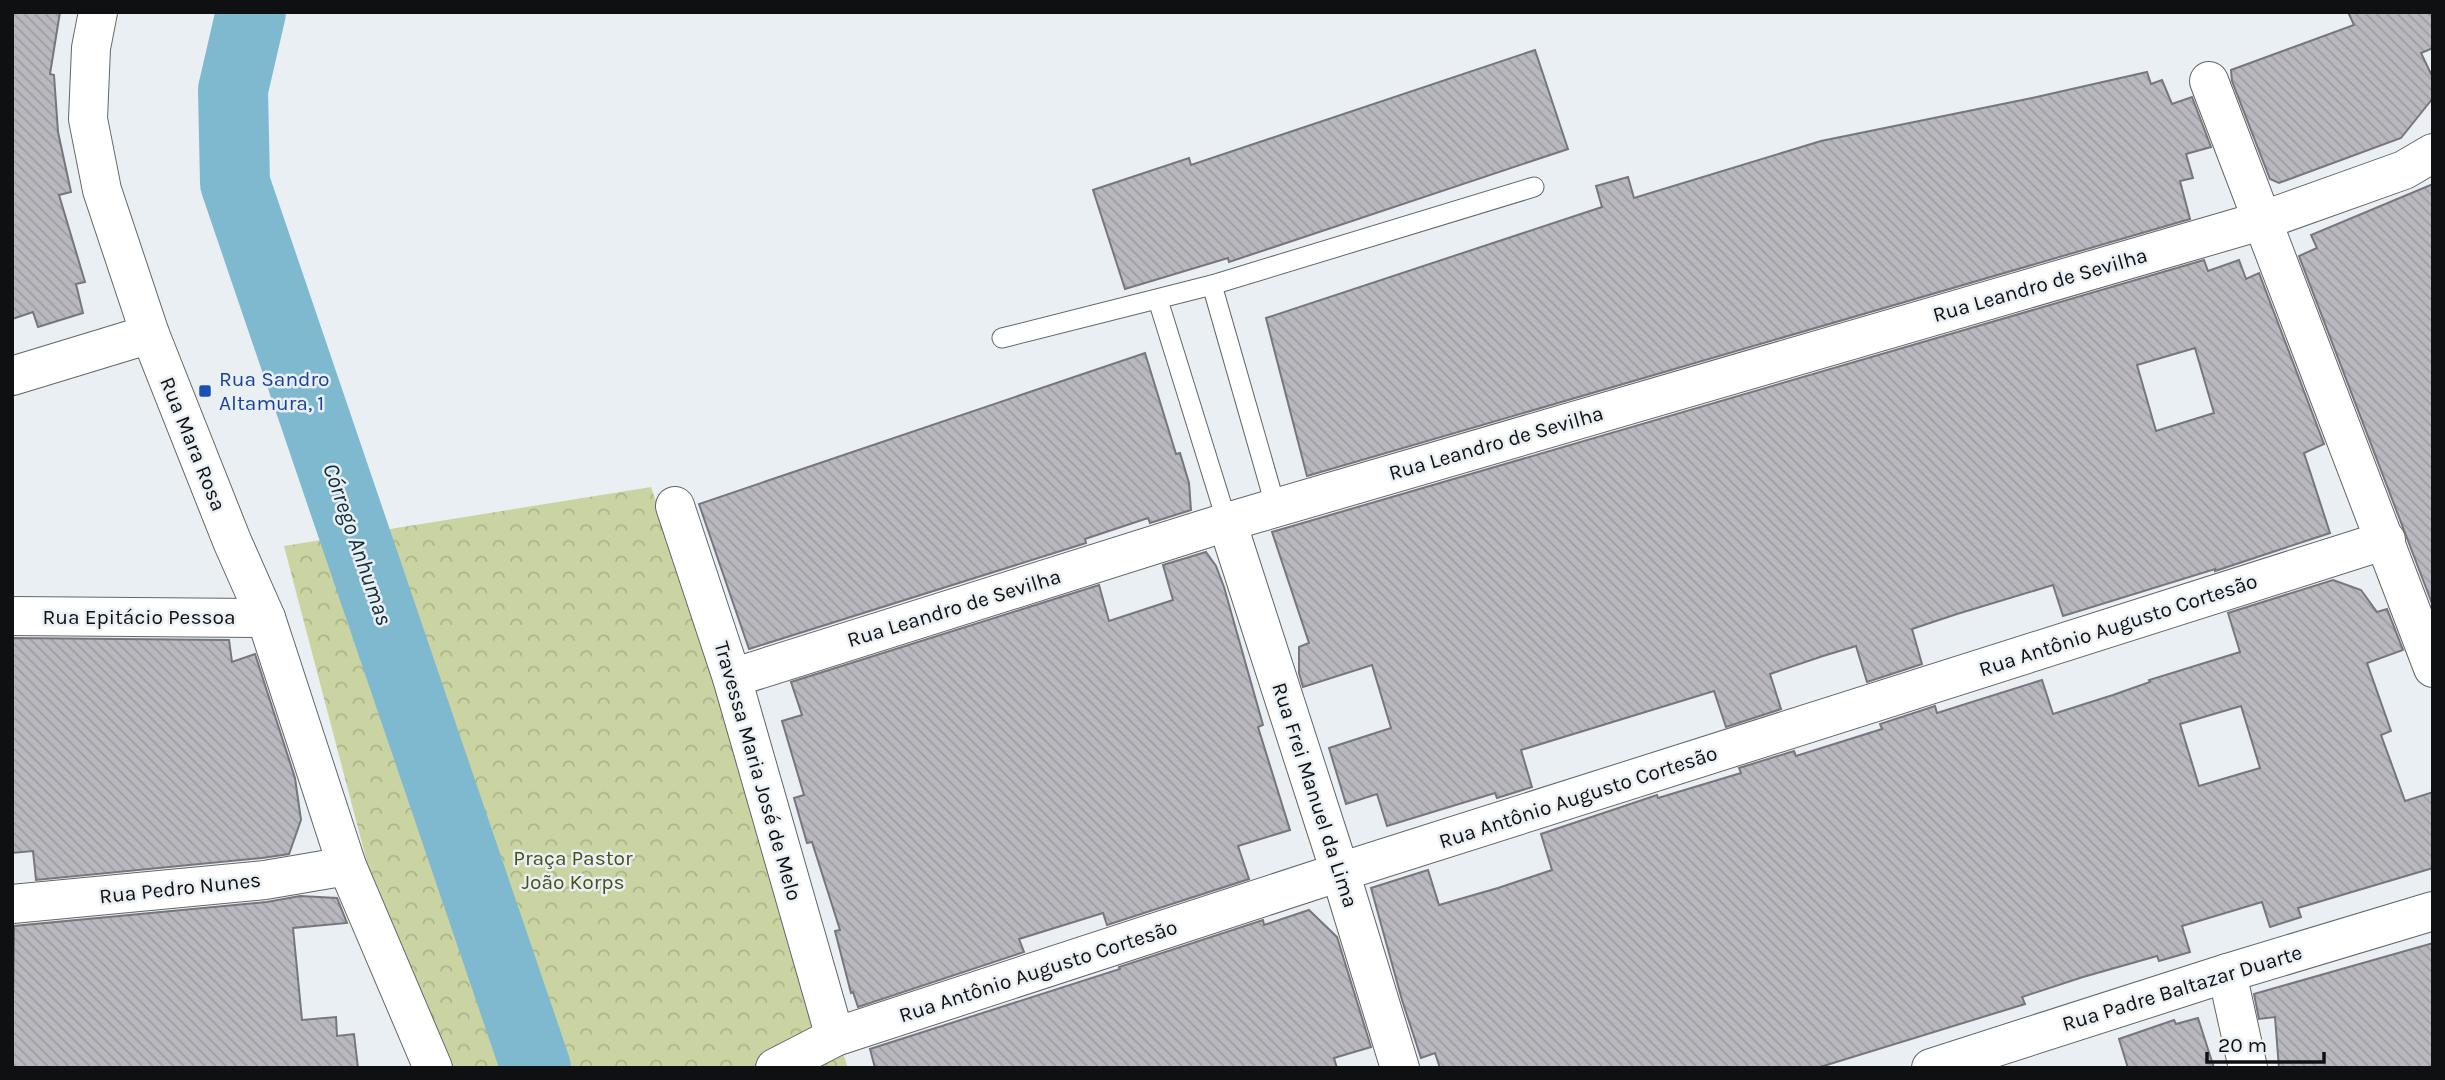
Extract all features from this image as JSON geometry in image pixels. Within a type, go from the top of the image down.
[{"type":"street","name":"Rua Mara Rosa","points":[[98,12],[92,48],[88,119],[102,190],[150,334],[232,541],[266,618],[347,866],[433,1068]]},
{"type":"street","points":[[2209,81],[2264,219],[2433,668]]},
{"type":"street","name":"Rua Leandro de Sevilha","points":[[732,678],[1227,522],[2264,219],[2404,170],[2433,153]]},
{"type":"street","points":[[12,376],[150,334]]},
{"type":"street","name":"Travessa Maria José de Melo","points":[[675,506],[732,678],[835,1037]]},
{"type":"street","name":"Rua Frei Manuel da Lima","points":[[1227,522],[1400,1068]]},
{"type":"street","name":"Rua Antônio Augusto Cortesão","points":[[775,1068],[835,1037],[1340,872],[2386,540]]},
{"type":"street","name":"Rua Epitácio Pessoa","points":[[12,616],[266,618]]},
{"type":"street","name":"Rua Pedro Nunes","points":[[12,904],[265,880],[347,866]]},
{"type":"street","name":"Rua Padre Baltazar Duarte","points":[[1931,1068],[2027,1053],[2227,973],[2433,911]]},
{"type":"street","points":[[2227,973],[2248,1068]]},
{"type":"lane","points":[[1002,338],[1212,285],[1534,187]]},
{"type":"lane","points":[[1212,285],[1276,508]]},
{"type":"lane","points":[[1158,300],[1227,522]]},
{"type":"green space","name":"Praça Pastor João Korps","points":[[651,487],[848,1068],[421,1068],[284,546]]},
{"type":"building","points":[[12,12],[60,12],[50,74],[54,75],[58,132],[71,192],[59,195],[85,282],[76,284],[83,313],[38,327],[33,312],[12,319]]},
{"type":"building","points":[[2348,12],[2433,12],[2433,48],[2421,53],[2433,78],[2433,98],[2401,138],[2279,183],[2270,179],[2232,81],[2231,70],[2354,25]]},
{"type":"building","points":[[1535,50],[1568,149],[1229,262],[1228,258],[1125,289],[1093,190],[1189,158],[1191,165]]},
{"type":"building","points":[[2147,72],[2151,84],[2162,80],[2172,104],[2192,97],[2211,147],[2186,154],[2193,178],[2180,181],[2190,219],[1307,476],[1266,318],[1602,207],[1596,186],[1628,177],[1634,198],[1821,141]]},
{"type":"building","points":[[2433,184],[2433,606],[2299,256],[2317,248],[2311,235]]},
{"type":"building","points":[[2204,260],[2208,271],[2239,260],[2246,279],[2259,273],[2324,444],[2304,453],[2330,533],[2215,571],[2063,616],[2053,585],[1957,614],[1912,629],[1922,664],[1867,682],[1856,646],[1770,674],[1781,709],[1726,727],[1714,691],[1521,750],[1532,787],[1497,798],[1495,793],[1387,826],[1377,794],[1346,804],[1329,748],[1391,728],[1372,665],[1303,687],[1299,673],[1299,647],[1309,643],[1272,532]],"holes":[[[2195,348],[2214,413],[2156,431],[2137,365]]]},
{"type":"building","points":[[1145,353],[1176,454],[1180,453],[1189,483],[1191,510],[1150,523],[1148,518],[1085,539],[1086,543],[749,649],[699,504]]},
{"type":"building","points":[[1206,552],[1216,566],[1224,587],[1263,725],[1258,727],[1290,830],[1238,846],[1249,879],[1107,925],[1103,913],[1019,939],[1024,952],[858,1007],[853,992],[851,993],[835,931],[840,930],[812,842],[807,843],[794,798],[804,795],[782,721],[802,715],[791,682],[1099,585],[1109,621],[1173,600],[1163,565]]},
{"type":"building","points":[[2333,580],[2361,590],[2377,612],[2387,609],[2403,650],[2367,663],[2391,731],[2381,735],[2405,801],[2433,792],[2433,868],[2298,908],[2301,917],[2270,927],[2262,902],[2182,926],[2190,952],[2159,961],[2157,956],[2083,977],[2022,997],[2025,1004],[1817,1068],[1440,1068],[1435,1053],[1421,1058],[1371,888],[1428,870],[1439,905],[1498,888],[1552,870],[1541,834],[1657,795],[1658,798],[1741,773],[1739,768],[1794,751],[1796,756],[1882,729],[1880,724],[1935,706],[1937,713],[2042,680],[2053,714],[2113,695],[2150,682],[2149,680],[2240,652],[2228,613]],"holes":[[[2241,706],[2260,768],[2199,786],[2180,724]]]},
{"type":"building","points":[[12,638],[229,640],[232,662],[255,654],[295,778],[301,820],[289,854],[36,880],[33,851],[12,853]]},
{"type":"building","points":[[300,896],[337,898],[347,923],[293,928],[302,1020],[336,1017],[337,1036],[354,1034],[358,1068],[12,1068],[14,926],[267,902]]},
{"type":"building","points":[[1309,910],[1337,937],[1371,1047],[1334,1058],[1337,1068],[875,1068],[870,1049],[1263,920],[1264,925]]},
{"type":"building","points":[[2433,943],[2433,1068],[2279,1068],[2275,1017],[2259,1019],[2254,994]]},
{"type":"building","points":[[2198,1018],[2214,1068],[2128,1068],[2119,1039],[2174,1020],[2176,1024]]},
{"type":"waterway","name":"Córrego Anhumas","points":[[251,12],[233,90],[235,183],[536,1068]]},
{"type":"place","name":"Rua Sandro Altamura, 1","points":[[205,391]]}]
